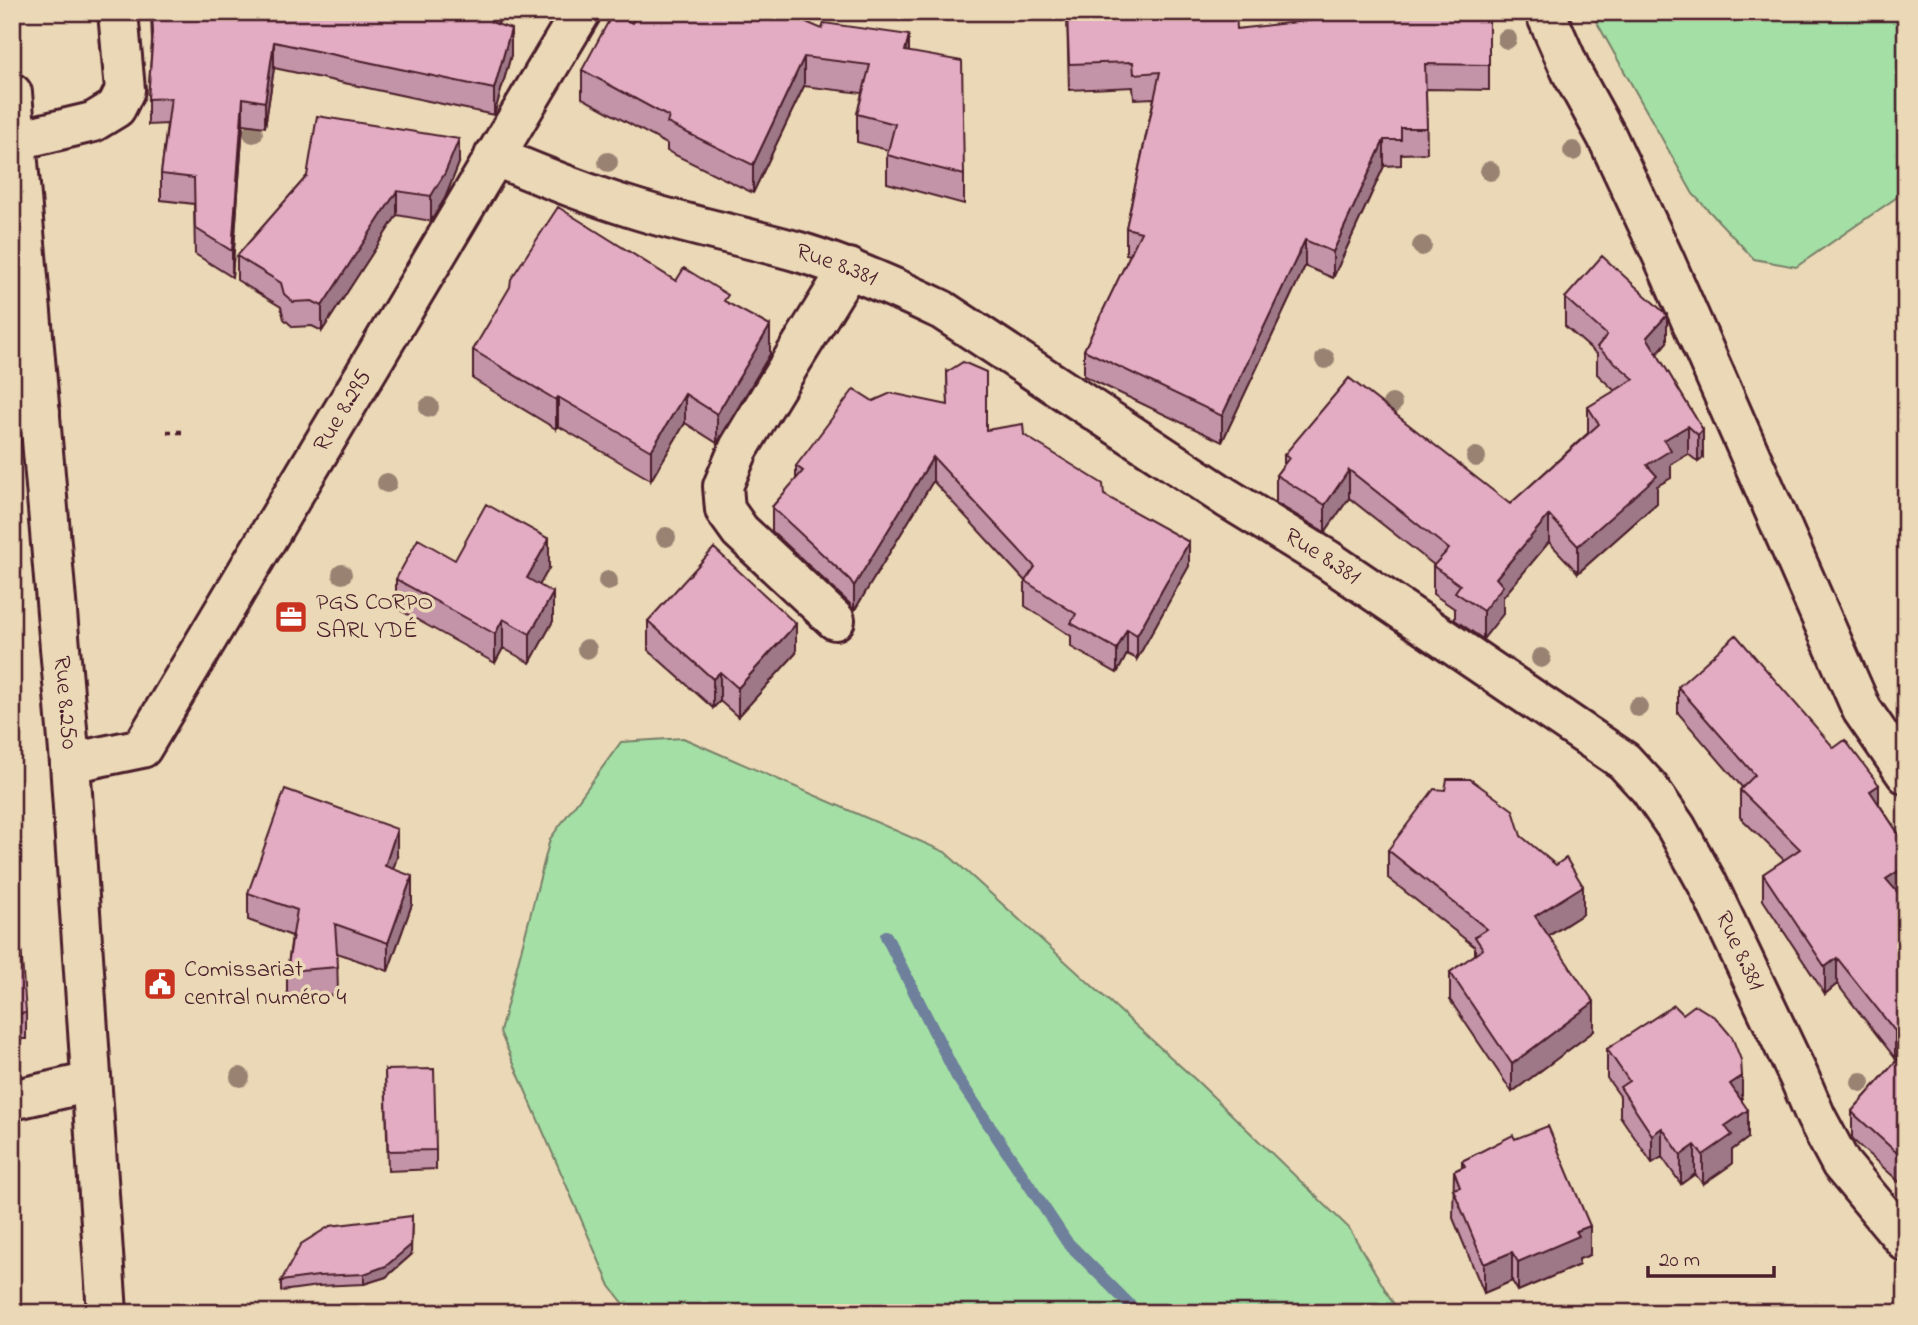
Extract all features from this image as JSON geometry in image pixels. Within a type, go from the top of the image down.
[{"type":"main road","points":[[17,140],[93,122],[116,107],[125,90],[118,12]]},
{"type":"main road","name":"Rue 8.295","points":[[70,763],[142,748],[581,12]]},
{"type":"main road","points":[[1545,12],[1572,74],[1607,137],[1664,259],[1862,710],[1906,774]]},
{"type":"main road","name":"Rue 8.250","points":[[12,93],[17,140],[26,413],[70,763],[107,1313]]},
{"type":"main road","name":"Rue 8.381","points":[[494,156],[564,186],[630,208],[849,268],[942,310],[1227,498],[1328,559],[1624,761],[1649,788],[1676,827],[1707,883],[1799,1077],[1815,1117],[1841,1164],[1906,1241]]},
{"type":"main road","points":[[835,620],[740,531],[725,510],[723,486],[739,448],[849,268]]},
{"type":"main road","points":[[12,1100],[91,1082]]},
{"type":"path","points":[[167,432],[186,432]]},
{"type":"green space","points":[[1591,12],[1906,12],[1906,191],[1796,267],[1754,259],[1693,194]]},
{"type":"green space","points":[[683,738],[945,852],[1198,1082],[1349,1228],[1399,1313],[631,1313],[610,1286],[500,1032],[550,839],[621,742]]},
{"type":"building","points":[[152,12],[494,12],[491,22],[511,29],[494,89],[274,42],[265,102],[243,98],[232,251],[195,228],[194,178],[161,174],[171,98],[148,99]]},
{"type":"building","points":[[638,12],[783,12],[822,29],[824,23],[909,35],[905,51],[962,61],[964,175],[887,155],[895,124],[857,114],[870,65],[804,57],[753,165],[667,123],[669,117],[582,70],[613,13],[632,23]]},
{"type":"building","points":[[1067,12],[1236,12],[1237,29],[1367,12],[1489,12],[1489,65],[1425,64],[1427,128],[1401,128],[1401,140],[1384,140],[1333,252],[1305,240],[1222,416],[1084,350],[1141,232],[1126,228],[1160,72],[1134,74],[1133,62],[1069,64]]},
{"type":"building","points":[[317,116],[459,139],[445,173],[431,196],[397,191],[322,306],[312,301],[293,302],[284,294],[281,283],[237,256],[307,176]]},
{"type":"building","points":[[558,207],[676,281],[684,268],[728,295],[724,301],[770,326],[717,414],[685,394],[651,451],[558,397],[556,400],[473,350],[510,287],[511,279]]},
{"type":"building","points":[[1602,256],[1667,315],[1647,337],[1703,430],[1698,435],[1688,426],[1664,440],[1671,450],[1647,465],[1657,476],[1578,546],[1549,515],[1496,578],[1503,586],[1483,611],[1455,592],[1460,585],[1433,566],[1449,549],[1349,470],[1325,505],[1276,475],[1289,458],[1284,455],[1349,378],[1510,504],[1599,424],[1588,407],[1634,379],[1597,347],[1607,335],[1565,298]]},
{"type":"building","points":[[963,362],[986,372],[986,430],[1023,424],[1024,435],[1103,484],[1104,495],[1189,542],[1137,635],[1127,629],[1117,649],[1071,623],[1076,614],[1025,581],[1035,567],[933,457],[854,586],[772,507],[803,471],[796,466],[854,389],[873,401],[891,393],[948,405],[947,372]]},
{"type":"building","points":[[486,504],[549,539],[527,578],[553,593],[530,634],[503,619],[495,634],[396,579],[418,539],[455,560]]},
{"type":"building","points":[[714,548],[796,624],[738,688],[720,672],[713,679],[648,621]]},
{"type":"building","points":[[1736,635],[1834,748],[1845,740],[1879,785],[1870,791],[1906,845],[1906,866],[1886,879],[1906,902],[1906,1022],[1895,1031],[1837,958],[1825,967],[1763,874],[1800,849],[1740,790],[1755,775],[1678,687]]},
{"type":"building","points":[[1447,779],[1470,779],[1513,810],[1521,836],[1556,865],[1566,858],[1583,886],[1535,916],[1594,1002],[1512,1064],[1450,972],[1483,949],[1475,937],[1487,929],[1388,850],[1434,789],[1445,790]]},
{"type":"building","points":[[285,789],[397,829],[385,866],[412,876],[388,943],[335,924],[338,967],[287,971],[297,910],[248,893]]},
{"type":"building","points":[[19,920],[26,1013],[12,1014],[12,921]]},
{"type":"building","points":[[1674,1005],[1683,1014],[1695,1005],[1716,1018],[1732,1037],[1741,1060],[1742,1076],[1730,1084],[1748,1110],[1725,1126],[1732,1135],[1703,1155],[1695,1145],[1681,1155],[1662,1128],[1652,1135],[1620,1087],[1629,1081],[1607,1049]]},
{"type":"building","points":[[1906,1050],[1906,1161],[1852,1111]]},
{"type":"building","points":[[434,1069],[436,1150],[388,1151],[385,1070]]},
{"type":"building","points":[[1548,1126],[1590,1226],[1576,1231],[1579,1236],[1518,1262],[1512,1252],[1484,1264],[1453,1189],[1460,1187],[1454,1171],[1465,1166],[1462,1161],[1513,1135],[1515,1139]]},
{"type":"building","points":[[412,1216],[411,1245],[386,1266],[364,1274],[281,1281],[301,1244],[330,1226]]},
{"type":"waterway","points":[[886,936],[957,1077],[1067,1242],[1138,1313]]},
{"type":"place","name":"PGS CORPO SARL YDÉ","points":[[291,617]]},
{"type":"place","name":"Comissariat central numéro 4","points":[[160,984]]}]
